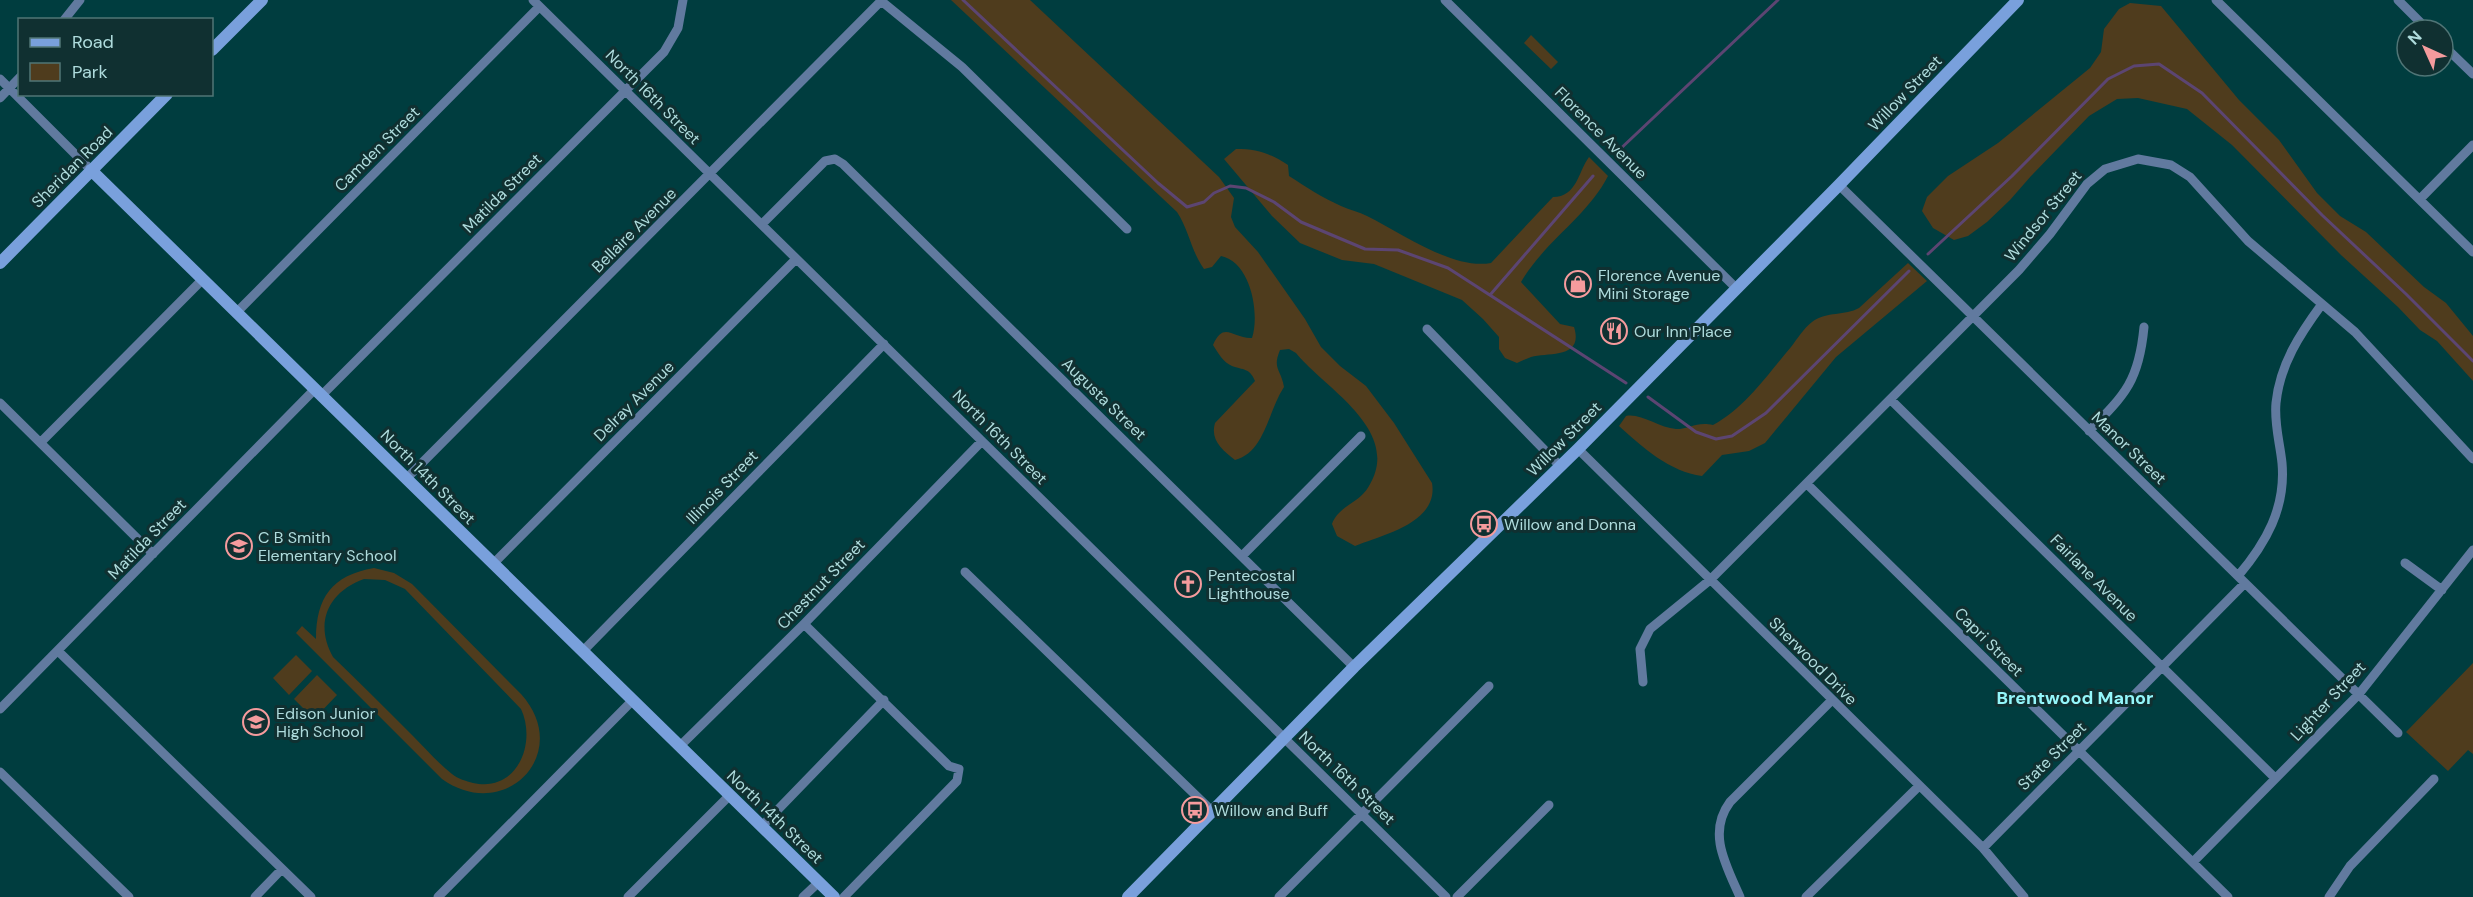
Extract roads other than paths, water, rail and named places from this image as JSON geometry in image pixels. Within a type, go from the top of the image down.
[{"type":"main road","points":[[213,49],[262,0]]},
{"type":"main road","name":"Willow Street","points":[[1128,897],[1354,667],[1578,449],[2018,0]]},
{"type":"main road","name":"Sheridan Road","points":[[0,263],[165,96]]},
{"type":"main road","name":"North 14th Street","points":[[91,170],[834,897]]},
{"type":"street","points":[[66,18],[80,0]]},
{"type":"street","name":"Matilda Street","points":[[0,709],[153,554],[626,90],[672,41],[680,21],[683,0]]},
{"type":"street","name":"Florence Avenue","points":[[1445,0],[1736,288]]},
{"type":"street","points":[[2216,0],[2473,252]]},
{"type":"street","points":[[2398,0],[2416,18]]},
{"type":"street","points":[[880,1],[956,61],[1127,229]]},
{"type":"street","name":"Bellaire Avenue","points":[[407,478],[711,174],[880,1]]},
{"type":"street","name":"North 16th Street","points":[[536,3],[1446,897]]},
{"type":"street","name":"Camden Street","points":[[236,313],[536,3]]},
{"type":"street","points":[[2455,57],[2473,74]]},
{"type":"street","points":[[0,98],[18,79]]},
{"type":"street","name":"North 14th Street","points":[[0,80],[91,170]]},
{"type":"street","points":[[2420,199],[2473,145]]},
{"type":"street","name":"Augusta Street","points":[[762,224],[830,159],[843,164],[1354,667]]},
{"type":"street","name":"Windsor Street","points":[[1643,682],[1640,649],[1646,634],[1655,624],[1683,604],[1710,580],[1891,400],[2035,252],[2091,179],[2113,165],[2138,159],[2163,162],[2190,177],[2248,241],[2355,332],[2473,459]]},
{"type":"street","name":"Manor Street","points":[[1839,185],[2398,733]]},
{"type":"street","name":"Delray Avenue","points":[[493,564],[796,259]]},
{"type":"street","points":[[40,442],[202,280]]},
{"type":"street","points":[[2238,576],[2264,541],[2277,513],[2282,474],[2276,416],[2278,394],[2291,351],[2322,304]]},
{"type":"street","points":[[2089,431],[2121,396],[2133,378],[2142,352],[2144,327]]},
{"type":"street","points":[[1427,329],[1560,466]]},
{"type":"street","name":"Illinois Street","points":[[582,652],[884,344]]},
{"type":"street","name":"Fairlane Avenue","points":[[1891,400],[2275,778]]},
{"type":"street","points":[[0,403],[153,554]]},
{"type":"street","points":[[1242,556],[1361,436]]},
{"type":"street","name":"Chestnut Street","points":[[680,746],[804,624],[982,441]]},
{"type":"street","name":"Sherwood Drive","points":[[1578,449],[1983,848],[2024,897]]},
{"type":"street","name":"Capri Street","points":[[1807,484],[2228,897]]},
{"type":"street","name":"Lighter Street","points":[[2193,862],[2359,694],[2473,550]]},
{"type":"street","points":[[2405,563],[2442,590]]},
{"type":"street","points":[[965,573],[1212,811]]},
{"type":"street","name":"State Street","points":[[1983,848],[2245,583]]},
{"type":"street","points":[[804,624],[950,766],[959,769],[957,780],[844,897]]},
{"type":"street","points":[[58,651],[312,897]]},
{"type":"street","points":[[1279,897],[1489,686]]},
{"type":"street","points":[[762,826],[884,700]]},
{"type":"street","points":[[1740,897],[1718,841],[1721,816],[1730,802],[1832,700]]},
{"type":"street","points":[[438,897],[632,701]]},
{"type":"street","points":[[0,772],[129,897]]},
{"type":"street","points":[[2329,897],[2350,866],[2434,778]]},
{"type":"street","points":[[1806,897],[1919,786]]},
{"type":"street","points":[[627,897],[730,795]]},
{"type":"street","points":[[1457,897],[1549,805]]},
{"type":"street","points":[[255,897],[282,869]]},
{"type":"street","points":[[803,897],[819,882]]},
{"type":"waterway","points":[[963,0],[1158,183],[1187,207],[1204,202],[1214,193],[1230,186],[1246,188],[1274,202],[1301,222],[1365,249],[1398,250],[1448,268],[1626,383]]},
{"type":"waterway","points":[[1616,153],[1778,0]]},
{"type":"waterway","points":[[1928,254],[2012,176],[2108,79],[2134,66],[2159,64],[2202,93],[2322,215],[2473,361]]},
{"type":"waterway","points":[[1490,295],[1593,176]]},
{"type":"waterway","points":[[1648,397],[1696,432],[1716,439],[1732,436],[1766,413],[1909,271]]},
{"type":"place","name":"Florence Avenue Mini Storage","points":[[1578,284]]},
{"type":"place","name":"Our Inn Place","points":[[1614,331]]},
{"type":"place","name":"Willow and Donna","points":[[1484,524]]},
{"type":"place","name":"C B Smith Elementary School","points":[[239,546]]},
{"type":"place","name":"Pentecostal Lighthouse","points":[[1188,584]]},
{"type":"place","name":"Edison Junior High School","points":[[256,722]]},
{"type":"place","name":"Willow and Buff","points":[[1195,810]]},
{"type":"district","name":"Brentwood Manor","points":[[2075,698]]}]
